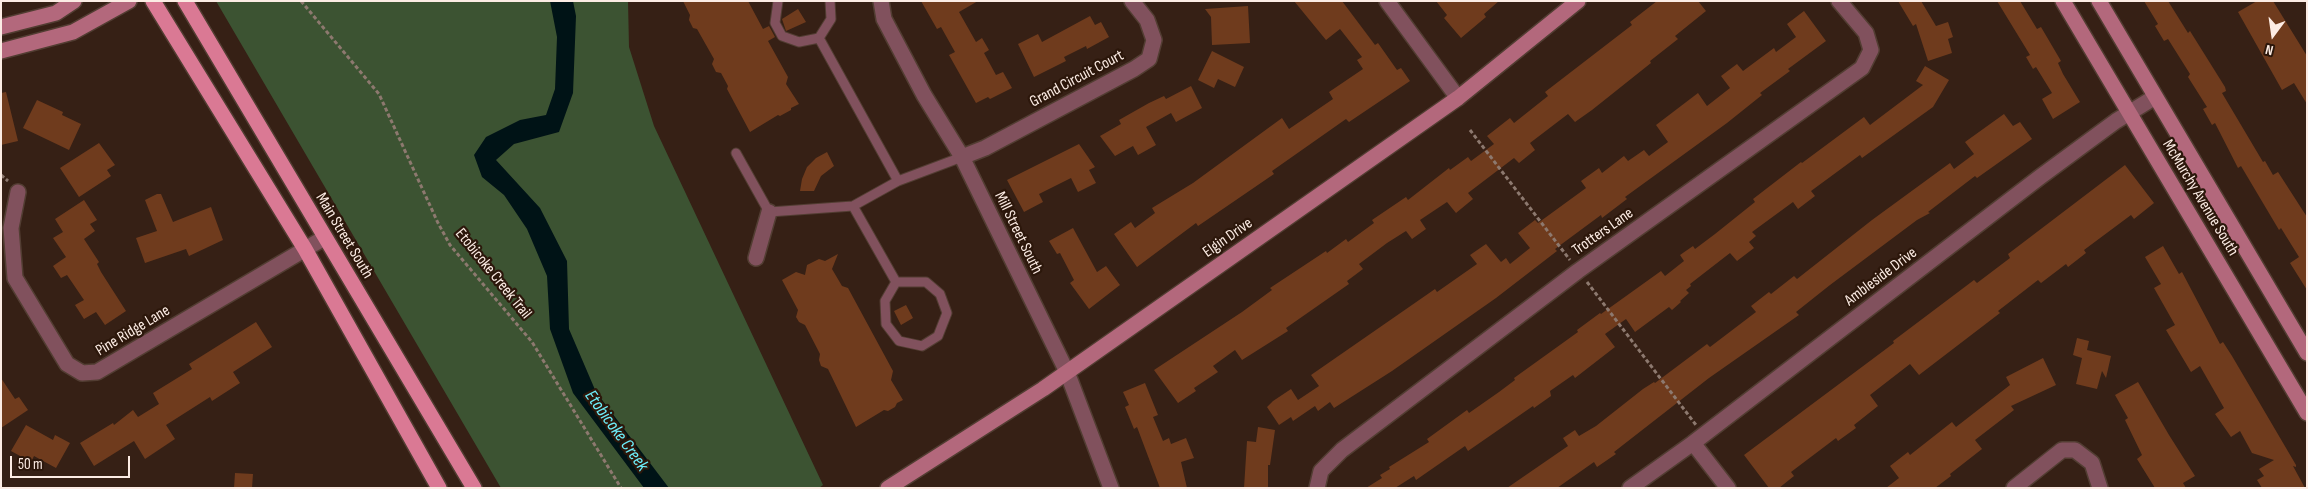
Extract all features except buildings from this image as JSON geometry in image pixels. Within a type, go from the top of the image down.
[{"type":"main road","points":[[153,1],[305,249],[439,488]]},
{"type":"main road","name":"Main Street South","points":[[185,1],[474,488]]},
{"type":"street","points":[[1,27],[56,13],[74,1]]},
{"type":"street","points":[[1,51],[73,32],[129,1]]},
{"type":"street","name":"Mill Street South","points":[[881,1],[884,18],[924,95],[962,157],[1067,372],[1111,488]]},
{"type":"street","name":"Grand Circuit Court","points":[[962,157],[994,144],[1134,69],[1149,59],[1154,40],[1147,20],[1132,1]]},
{"type":"street","points":[[1387,1],[1458,98]]},
{"type":"street","name":"Elgin Drive","points":[[888,488],[1067,372],[1458,98],[1578,1]]},
{"type":"street","name":"Trotters Lane","points":[[1317,488],[1321,471],[1342,450],[1578,271],[1862,68],[1871,50],[1866,33],[1839,1]]},
{"type":"street","name":"McMurchy Avenue South","points":[[2063,1],[2307,413]]},
{"type":"street","name":"McMurchy Avenue South","points":[[2099,1],[2307,353]]},
{"type":"street","name":"Ambleside Drive","points":[[1630,488],[1693,444],[2040,177],[2129,112],[2155,97]]},
{"type":"street","name":"Pine Ridge Lane","points":[[18,192],[11,228],[15,278],[67,364],[82,373],[97,372],[324,238]]},
{"type":"street","points":[[756,258],[769,212]]},
{"type":"street","points":[[1693,444],[1728,488]]},
{"type":"street","points":[[2014,488],[2062,450],[2075,450],[2092,463],[2100,488]]},
{"type":"lane","points":[[778,1],[775,23],[782,36],[799,42],[819,38],[831,19],[830,1]]},
{"type":"lane","points":[[819,38],[898,181]]},
{"type":"lane","points":[[736,153],[769,212],[853,206],[898,181],[962,157]]},
{"type":"lane","points":[[853,206],[896,282]]},
{"type":"lane","points":[[896,282],[926,282],[940,294],[947,313],[938,336],[922,346],[899,341],[886,324],[885,301],[896,282]]},
{"type":"path","name":"Etobicoke Creek Trail","points":[[301,1],[379,94],[450,245],[532,342],[621,488]]},
{"type":"green space","points":[[216,1],[628,1],[629,47],[654,126],[823,485],[819,488],[501,488]]},
{"type":"water","name":"Etobicoke Creek","points":[[550,1],[573,1],[576,16],[573,93],[559,132],[514,144],[496,160],[540,208],[567,261],[569,329],[596,392],[669,488],[644,488],[573,393],[550,329],[547,276],[527,229],[504,195],[482,177],[474,155],[486,137],[520,120],[546,115],[555,89],[557,37]]}]
